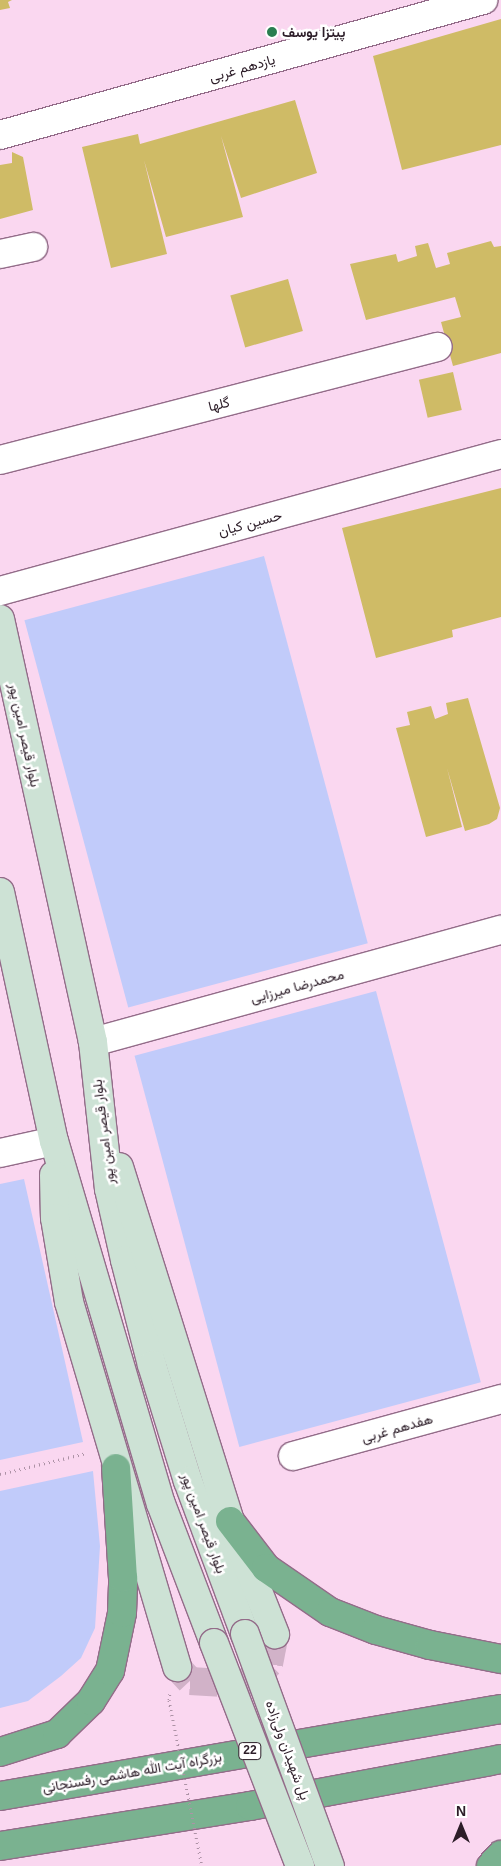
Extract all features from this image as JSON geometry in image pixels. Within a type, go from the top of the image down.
[{"type":"highway","points":[[0,1752],[57,1734],[91,1701],[110,1671],[122,1613],[123,1578],[114,1458]]},
{"type":"highway","points":[[230,1521],[266,1568],[330,1612],[430,1645],[501,1659]]},
{"type":"highway","name":"بزرگراه آیت الله هاشمی رفسنجانی","points":[[0,1796],[501,1709]]},
{"type":"highway","points":[[0,1846],[250,1806],[501,1760]]},
{"type":"highway","points":[[491,1866],[501,1855]]},
{"type":"main road","name":"بلوار قیصر امین پور","points":[[0,619],[93,1042],[109,1189],[152,1365],[188,1481],[245,1634]]},
{"type":"main road","points":[[0,892],[54,1141],[162,1504],[300,1866]]},
{"type":"main road","points":[[102,1119],[136,1212],[230,1521],[275,1634]]},
{"type":"main road","points":[[54,1141],[55,1218],[69,1302],[177,1667]]},
{"type":"main road","name":"پل شهیدان ولی‌زاده","points":[[245,1634],[330,1866]]},
{"type":"street","name":"یازدهم غربی","points":[[0,135],[483,0]]},
{"type":"street","points":[[0,254],[33,247]]},
{"type":"street","name":"گلها","points":[[0,460],[438,347]]},
{"type":"street","name":"حسین کیان","points":[[0,591],[501,454]]},
{"type":"street","name":"محمدرضا میرزایی","points":[[93,1042],[501,930]]},
{"type":"street","points":[[0,1153],[54,1141]]},
{"type":"street","name":"هفدهم غربی","points":[[293,1456],[501,1399]]},
{"type":"path","points":[[0,1474],[114,1458]]},
{"type":"path","points":[[169,1700],[202,1866]]},
{"type":"shaded area","points":[[264,556],[368,943],[128,1008],[24,620]]},
{"type":"shaded area","points":[[376,991],[481,1382],[239,1447],[135,1056]]},
{"type":"shaded area","points":[[24,1179],[83,1442],[0,1460],[0,1184]]},
{"type":"shaded area","points":[[93,1471],[100,1546],[95,1628],[81,1658],[61,1676],[28,1701],[0,1708],[0,1491]]},
{"type":"building","points":[[0,0],[12,0],[8,2],[10,8],[0,10]]},
{"type":"building","points":[[501,19],[501,145],[402,170],[373,56]]},
{"type":"building","points":[[295,100],[317,173],[241,198],[221,136],[243,217],[166,237],[144,160],[167,254],[111,268],[82,147],[138,134],[140,144]]},
{"type":"building","points":[[12,152],[23,157],[33,210],[0,219],[0,165],[12,163]]},
{"type":"building","points":[[491,241],[494,247],[501,246],[501,353],[453,366],[441,322],[461,317],[455,297],[366,320],[350,264],[396,254],[398,262],[417,256],[415,246],[428,243],[436,268],[450,264],[447,253]]},
{"type":"building","points":[[288,279],[303,331],[245,347],[230,296]]},
{"type":"building","points":[[453,372],[462,410],[428,418],[419,380]]},
{"type":"building","points":[[501,488],[501,617],[452,630],[453,637],[376,658],[342,528]]},
{"type":"building","points":[[468,698],[500,808],[497,819],[489,824],[465,831],[447,768],[462,827],[426,837],[396,728],[410,725],[407,712],[431,706],[435,719],[448,714],[446,703]]},
{"type":"tunnel","points":[[177,1667],[190,1681],[241,1684],[258,1675],[269,1664],[275,1634]]},
{"type":"place","name":"پیتزا یوسف","points":[[272,32]]}]
